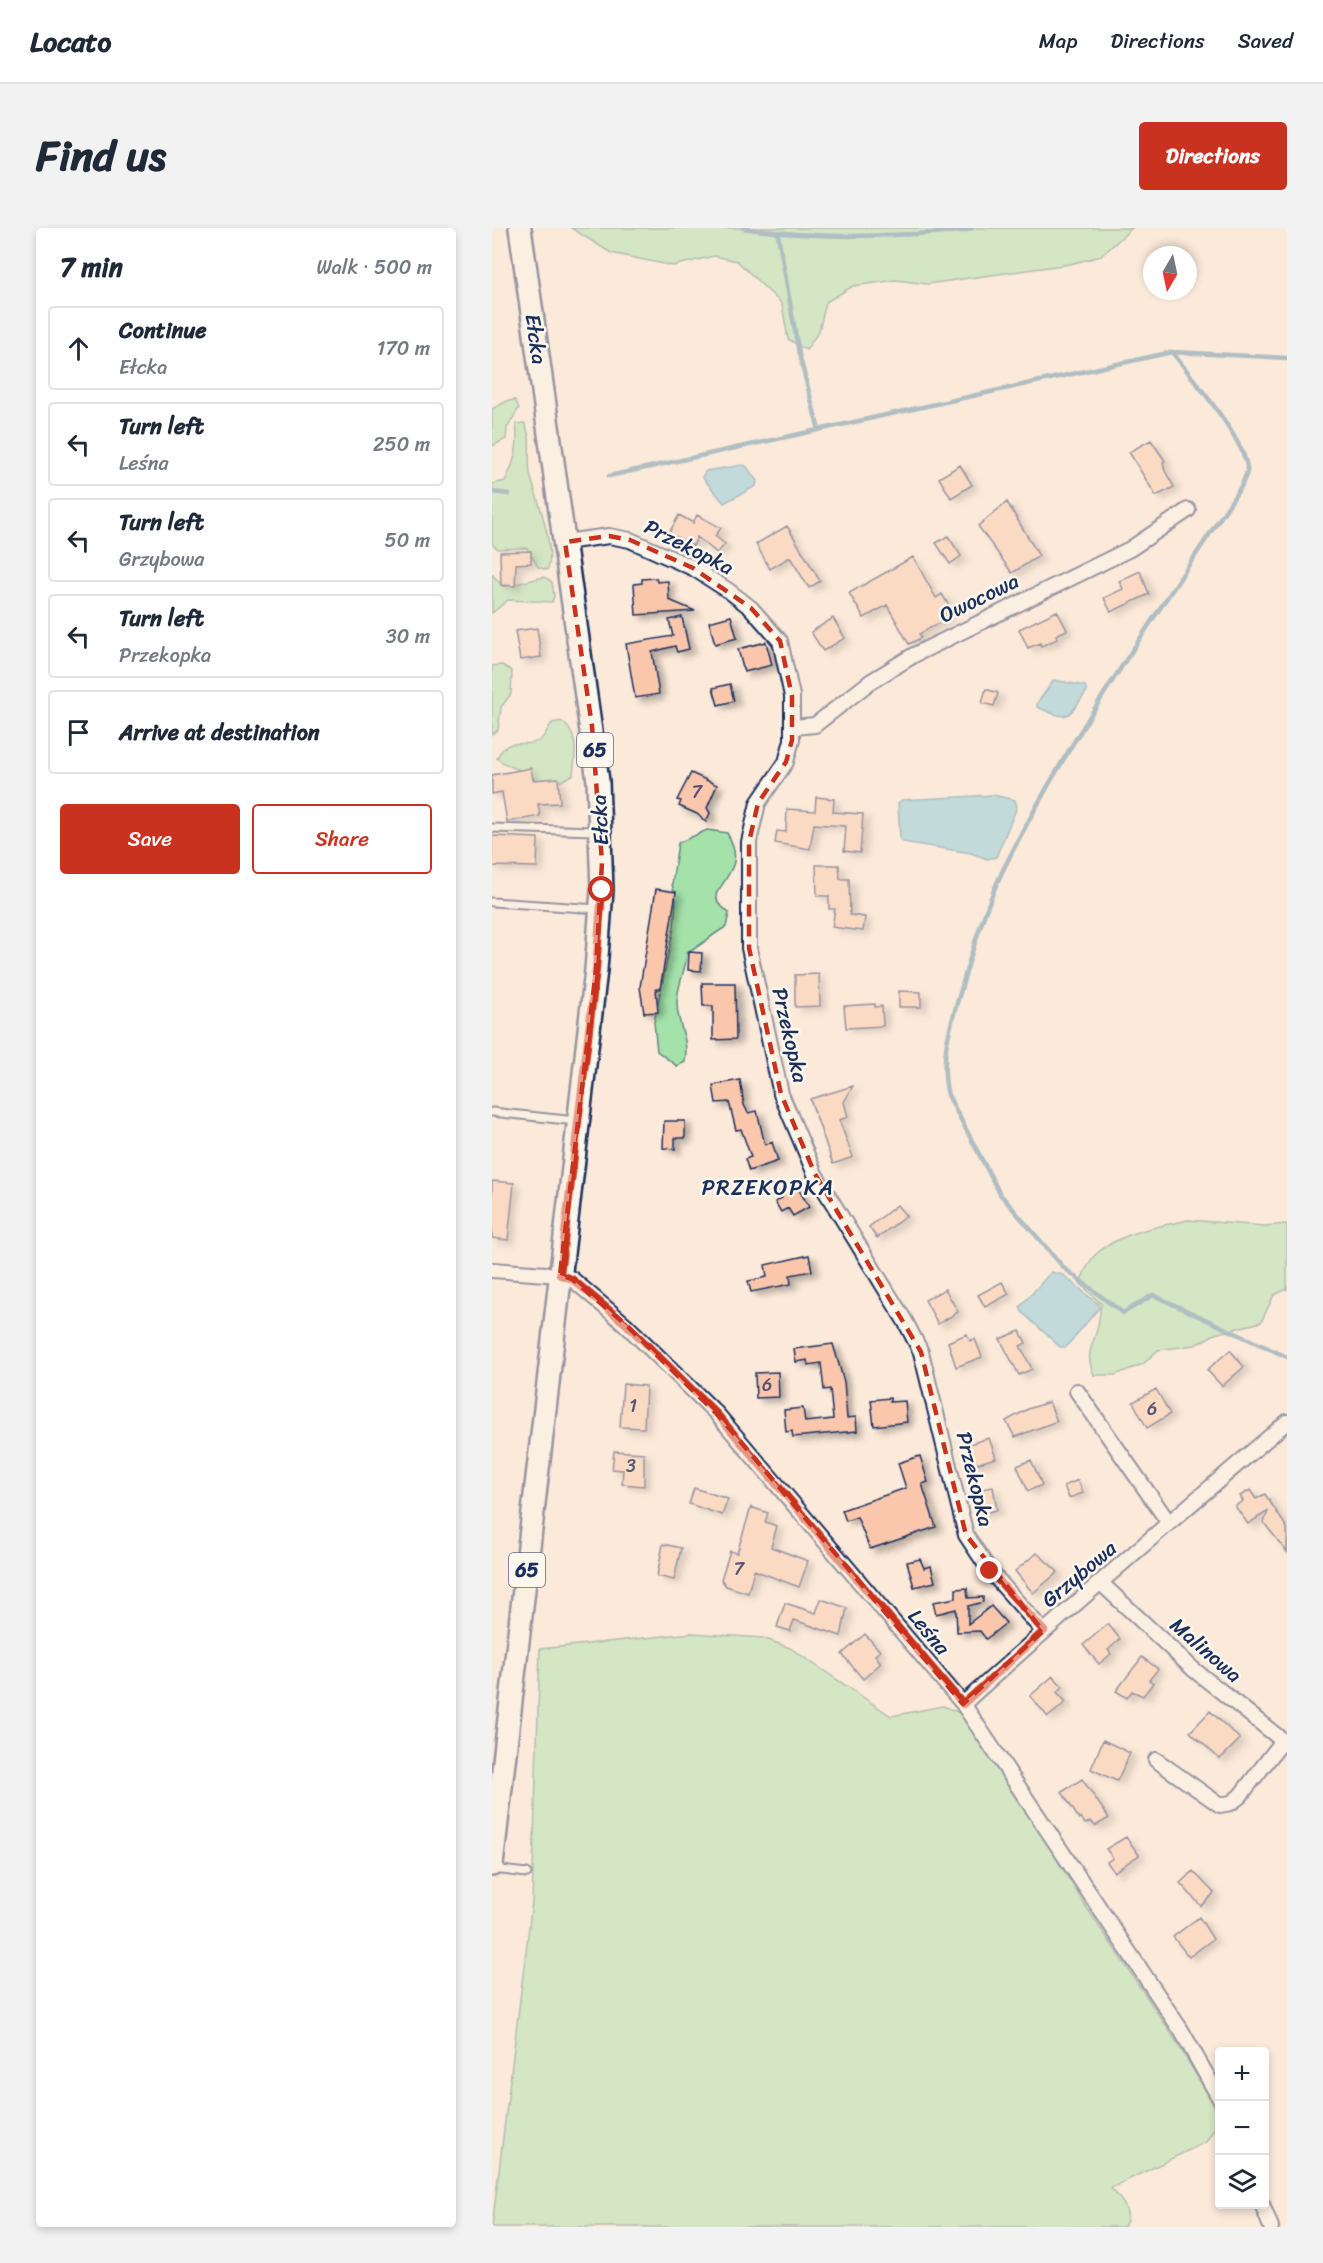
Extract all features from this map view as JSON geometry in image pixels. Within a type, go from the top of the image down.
[{"type":"main road","name":"Ełcka","points":[[520,228],[592,726],[602,831],[601,910],[579,1122],[560,1275]]},
{"type":"main road","name":"65","points":[[492,1867],[560,1275]]},
{"type":"street","name":"Owocowa","points":[[794,728],[815,725],[870,682],[914,655],[1130,549],[1188,510]]},
{"type":"street","name":"Przekopka","points":[[565,542],[609,536],[630,540],[693,568],[751,608],[780,641],[788,669],[794,728],[786,762],[758,803],[749,842],[749,948],[781,1094],[815,1174],[905,1321],[921,1352],[966,1535],[990,1571],[1044,1631]]},
{"type":"street","points":[[492,1270],[560,1275]]},
{"type":"street","name":"Leśna","points":[[560,1275],[572,1279],[626,1324],[717,1414],[963,1704],[1181,2030],[1215,2090]]},
{"type":"street","points":[[1077,1391],[1169,1523]]},
{"type":"street","name":"Grzybowa","points":[[963,1704],[1044,1631],[1102,1584],[1287,1422]]},
{"type":"street","name":"Malinowa","points":[[1102,1584],[1193,1669],[1285,1743]]},
{"type":"street","points":[[1156,1760],[1220,1804],[1231,1803],[1240,1797],[1285,1743]]},
{"type":"street","points":[[1264,2209],[1271,2227]]},
{"type":"lane","points":[[492,828],[602,831]]},
{"type":"lane","points":[[492,902],[601,910]]},
{"type":"lane","points":[[492,1112],[579,1122]]},
{"type":"lane","points":[[492,1867],[527,1873]]},
{"type":"highlighted area","points":[[609,536],[630,540],[693,568],[751,608],[780,641],[792,696],[792,740],[786,762],[758,803],[749,842],[749,948],[781,1094],[815,1174],[921,1352],[966,1535],[1043,1631],[963,1704],[717,1414],[625,1324],[572,1279],[560,1275],[596,970],[602,862],[592,726],[565,542]]},
{"type":"green space","points":[[571,228],[1132,228],[1101,256],[1070,264],[927,284],[896,280],[853,286],[826,302],[819,331],[806,350],[788,339],[782,304],[737,261],[714,256],[673,266],[611,253]]},
{"type":"green space","points":[[515,400],[519,408],[507,428],[506,439],[492,446],[492,409],[507,401]]},
{"type":"green space","points":[[524,423],[529,436],[531,478],[548,538],[550,551],[547,570],[538,567],[527,548],[498,549],[492,544],[492,484],[505,481],[515,453],[516,424]]},
{"type":"green space","points":[[492,574],[503,587],[544,577],[552,582],[554,596],[552,602],[508,600],[492,613]]},
{"type":"green space","points":[[502,665],[512,671],[511,694],[501,707],[498,730],[492,734],[492,666]]},
{"type":"green space","points":[[561,721],[567,726],[574,739],[573,775],[561,781],[536,781],[527,773],[506,765],[497,758],[507,746],[529,744],[540,740],[552,723]]},
{"type":"green space","points":[[707,830],[727,833],[732,842],[735,858],[733,865],[716,894],[718,903],[729,913],[726,927],[687,953],[677,1005],[686,1053],[685,1062],[677,1066],[657,1051],[654,1022],[674,927],[676,900],[672,884],[678,843]]},
{"type":"green space","points":[[1188,1220],[1265,1226],[1287,1224],[1287,1289],[1274,1295],[1261,1322],[1215,1334],[1195,1345],[1158,1350],[1143,1364],[1115,1375],[1094,1375],[1090,1354],[1101,1304],[1080,1283],[1086,1268],[1096,1254],[1117,1240],[1152,1228]]},
{"type":"green space","points":[[692,1633],[763,1638],[790,1648],[891,1716],[943,1706],[960,1713],[988,1746],[1083,1902],[1169,2030],[1215,2106],[1215,2128],[1206,2142],[1111,2188],[1127,2211],[1127,2221],[1124,2227],[492,2227],[532,1902],[540,1649]]},
{"type":"water","points":[[746,466],[757,481],[756,486],[724,503],[702,477],[706,471]]},
{"type":"water","points":[[1054,680],[1085,686],[1087,691],[1067,715],[1062,716],[1037,707],[1037,703]]},
{"type":"water","points":[[993,795],[1015,800],[1017,807],[996,857],[987,859],[971,853],[903,842],[900,839],[898,803],[902,800]]},
{"type":"water","points":[[1051,1272],[1063,1275],[1098,1304],[1099,1308],[1066,1347],[1060,1347],[1022,1312],[1020,1307]]},
{"type":"building","points":[[1151,440],[1165,461],[1163,462],[1165,471],[1174,487],[1156,496],[1129,452]]},
{"type":"building","points":[[960,465],[972,485],[951,498],[939,478]]},
{"type":"building","points":[[1007,502],[1039,556],[1012,573],[978,526]]},
{"type":"building","points":[[679,515],[693,523],[697,515],[721,528],[715,536],[725,544],[717,553],[697,537],[693,546],[669,533]]},
{"type":"building","points":[[787,526],[820,581],[809,588],[790,557],[770,569],[756,544]]},
{"type":"building","points":[[948,536],[961,556],[950,564],[936,543]]},
{"type":"building","points":[[531,551],[531,563],[516,564],[515,586],[501,585],[500,552]]},
{"type":"building","points":[[913,557],[936,598],[942,594],[952,611],[944,615],[946,619],[919,634],[921,638],[909,644],[887,605],[864,618],[849,593]]},
{"type":"building","points":[[1140,571],[1149,594],[1111,612],[1104,598],[1123,589],[1119,581]]},
{"type":"building","points":[[656,578],[657,582],[668,581],[669,600],[695,611],[636,615],[634,584],[642,583],[642,579]]},
{"type":"building","points":[[1057,611],[1067,630],[1056,635],[1057,639],[1041,646],[1040,643],[1028,648],[1019,629]]},
{"type":"building","points":[[731,616],[737,638],[715,644],[709,622]]},
{"type":"building","points":[[682,617],[689,649],[677,652],[675,646],[652,652],[659,694],[635,698],[626,644],[673,636],[669,620]]},
{"type":"building","points":[[833,618],[845,638],[823,651],[811,632]]},
{"type":"building","points":[[537,628],[541,657],[520,660],[515,631]]},
{"type":"building","points":[[766,642],[772,665],[744,672],[738,649]]},
{"type":"building","points":[[730,684],[734,701],[718,705],[713,688]]},
{"type":"building","points":[[986,689],[998,693],[994,706],[982,703]]},
{"type":"building","points":[[531,768],[533,780],[558,778],[560,803],[538,804],[540,816],[507,822],[502,792],[492,794],[492,775]]},
{"type":"building","points":[[691,773],[717,785],[707,808],[710,813],[706,822],[697,814],[679,806],[681,801],[677,800]]},
{"type":"building","points":[[816,797],[834,799],[833,812],[863,814],[860,853],[844,851],[846,826],[814,824],[810,849],[775,843],[777,831],[786,832],[787,809],[815,811]]},
{"type":"building","points":[[492,836],[538,838],[537,867],[492,866]]},
{"type":"building","points":[[816,865],[839,865],[840,879],[849,879],[850,915],[865,917],[863,931],[832,927],[835,909],[829,909],[829,896],[817,896]]},
{"type":"building","points":[[656,889],[676,892],[660,989],[656,989],[658,1012],[644,1013],[640,987]]},
{"type":"building","points":[[689,952],[702,953],[701,971],[688,970]]},
{"type":"building","points":[[819,974],[820,1006],[795,1007],[795,975]]},
{"type":"building","points":[[702,983],[735,983],[736,1039],[713,1040],[713,1006],[703,1006]]},
{"type":"building","points":[[899,991],[921,992],[921,1007],[899,1007]]},
{"type":"building","points":[[875,1004],[875,1007],[882,1006],[883,1026],[846,1028],[844,1006]]},
{"type":"building","points":[[740,1080],[744,1105],[748,1113],[757,1111],[765,1145],[772,1142],[778,1161],[749,1171],[745,1159],[751,1157],[741,1129],[736,1130],[729,1102],[716,1103],[713,1085]]},
{"type":"building","points":[[853,1086],[844,1102],[848,1117],[839,1120],[853,1157],[833,1164],[810,1099]]},
{"type":"building","points":[[664,1121],[685,1121],[685,1138],[675,1138],[675,1149],[663,1148]]},
{"type":"building","points":[[492,1181],[514,1183],[508,1240],[492,1238]]},
{"type":"building","points":[[795,1183],[809,1207],[793,1216],[788,1208],[781,1212],[775,1202],[782,1198],[779,1192]]},
{"type":"building","points":[[897,1205],[906,1216],[877,1238],[869,1227]]},
{"type":"building","points":[[809,1255],[812,1271],[790,1275],[791,1284],[751,1292],[748,1281],[767,1277],[765,1265]]},
{"type":"building","points":[[1002,1282],[1009,1294],[985,1307],[978,1295]]},
{"type":"building","points":[[945,1289],[958,1312],[938,1324],[925,1300]]},
{"type":"building","points":[[1020,1331],[1026,1343],[1020,1346],[1032,1369],[1019,1375],[1000,1339]]},
{"type":"building","points":[[967,1334],[970,1341],[975,1339],[982,1357],[956,1367],[948,1342]]},
{"type":"building","points":[[833,1344],[844,1382],[847,1418],[856,1417],[857,1431],[793,1437],[792,1431],[786,1432],[784,1410],[803,1408],[805,1422],[833,1419],[830,1389],[824,1390],[821,1363],[808,1365],[807,1360],[796,1362],[794,1349]]},
{"type":"building","points":[[1230,1350],[1244,1367],[1222,1386],[1207,1370]]},
{"type":"building","points":[[778,1372],[779,1397],[756,1398],[755,1373]]},
{"type":"building","points":[[623,1384],[646,1386],[644,1428],[620,1427]]},
{"type":"building","points":[[1156,1389],[1170,1414],[1147,1428],[1133,1402]]},
{"type":"building","points":[[890,1398],[890,1402],[905,1401],[907,1422],[874,1426],[871,1400]]},
{"type":"building","points":[[1049,1402],[1057,1421],[1015,1437],[1006,1421],[1028,1409]]},
{"type":"building","points":[[989,1438],[996,1458],[972,1465],[966,1445]]},
{"type":"building","points":[[614,1451],[644,1453],[644,1486],[622,1484],[623,1470],[612,1469]]},
{"type":"building","points":[[920,1456],[928,1482],[922,1484],[936,1527],[870,1549],[857,1517],[846,1521],[842,1510],[906,1488],[898,1463]]},
{"type":"building","points":[[1031,1460],[1042,1485],[1028,1491],[1017,1466]]},
{"type":"building","points":[[1078,1480],[1083,1493],[1069,1498],[1064,1486]]},
{"type":"building","points":[[993,1487],[997,1510],[978,1514],[974,1490]]},
{"type":"building","points":[[694,1488],[728,1499],[722,1515],[689,1504]]},
{"type":"building","points":[[1250,1490],[1256,1499],[1265,1494],[1287,1528],[1287,1552],[1264,1523],[1268,1511],[1248,1524],[1235,1506],[1243,1501],[1240,1496]]},
{"type":"building","points":[[751,1507],[768,1513],[765,1522],[777,1526],[771,1547],[808,1561],[799,1587],[754,1570],[748,1593],[726,1586],[721,1579],[730,1551],[737,1553]]},
{"type":"building","points":[[663,1544],[681,1548],[674,1580],[657,1576]]},
{"type":"building","points":[[1037,1553],[1058,1572],[1033,1593],[1015,1571]]},
{"type":"building","points":[[920,1559],[924,1568],[931,1566],[935,1582],[914,1587],[907,1562]]},
{"type":"building","points":[[967,1588],[968,1598],[983,1597],[983,1602],[968,1606],[968,1624],[991,1606],[1006,1623],[986,1639],[980,1631],[957,1632],[956,1609],[936,1614],[933,1602],[956,1598],[956,1589]]},
{"type":"building","points":[[821,1599],[847,1608],[841,1636],[794,1620],[790,1631],[777,1627],[785,1603],[816,1613]]},
{"type":"building","points":[[1108,1624],[1120,1639],[1108,1650],[1111,1654],[1099,1664],[1083,1645]]},
{"type":"building","points":[[865,1634],[880,1651],[875,1655],[881,1663],[863,1679],[842,1654]]},
{"type":"building","points":[[1142,1657],[1158,1669],[1149,1680],[1153,1683],[1143,1696],[1132,1691],[1127,1698],[1116,1691]]},
{"type":"building","points":[[1053,1676],[1063,1687],[1057,1692],[1066,1702],[1048,1717],[1030,1696]]},
{"type":"building","points":[[1210,1711],[1240,1739],[1220,1759],[1190,1732]]},
{"type":"building","points":[[1103,1740],[1130,1753],[1117,1781],[1091,1769]]},
{"type":"building","points":[[1082,1779],[1109,1818],[1095,1826],[1091,1821],[1085,1824],[1081,1817],[1079,1819],[1062,1792]]},
{"type":"building","points":[[1126,1837],[1139,1855],[1114,1872],[1107,1862],[1113,1858],[1106,1849]]},
{"type":"building","points":[[1193,1871],[1214,1893],[1201,1906],[1180,1883]]},
{"type":"building","points":[[1199,1917],[1213,1939],[1189,1957],[1173,1937]]},
{"type":"waterway","points":[[743,228],[825,236],[908,234],[963,231],[972,228]]},
{"type":"waterway","points":[[778,234],[799,354],[819,430]]},
{"type":"waterway","points":[[1172,352],[1229,428],[1245,460],[1247,474],[1242,485],[1085,723],[1002,872],[978,932],[953,1018],[945,1056],[946,1082],[948,1095],[1000,1194],[1064,1268],[1123,1313],[1153,1295],[1287,1357]]},
{"type":"waterway","points":[[609,476],[1172,352],[1287,358]]},
{"type":"waterway","points":[[492,492],[509,494]]},
{"type":"district","name":"PRZEKOPKA","points":[[768,1187]]},
{"type":"route","points":[[602,890],[596,970],[560,1275],[572,1279],[626,1324],[717,1414],[963,1704],[1044,1631],[990,1571]]}]
